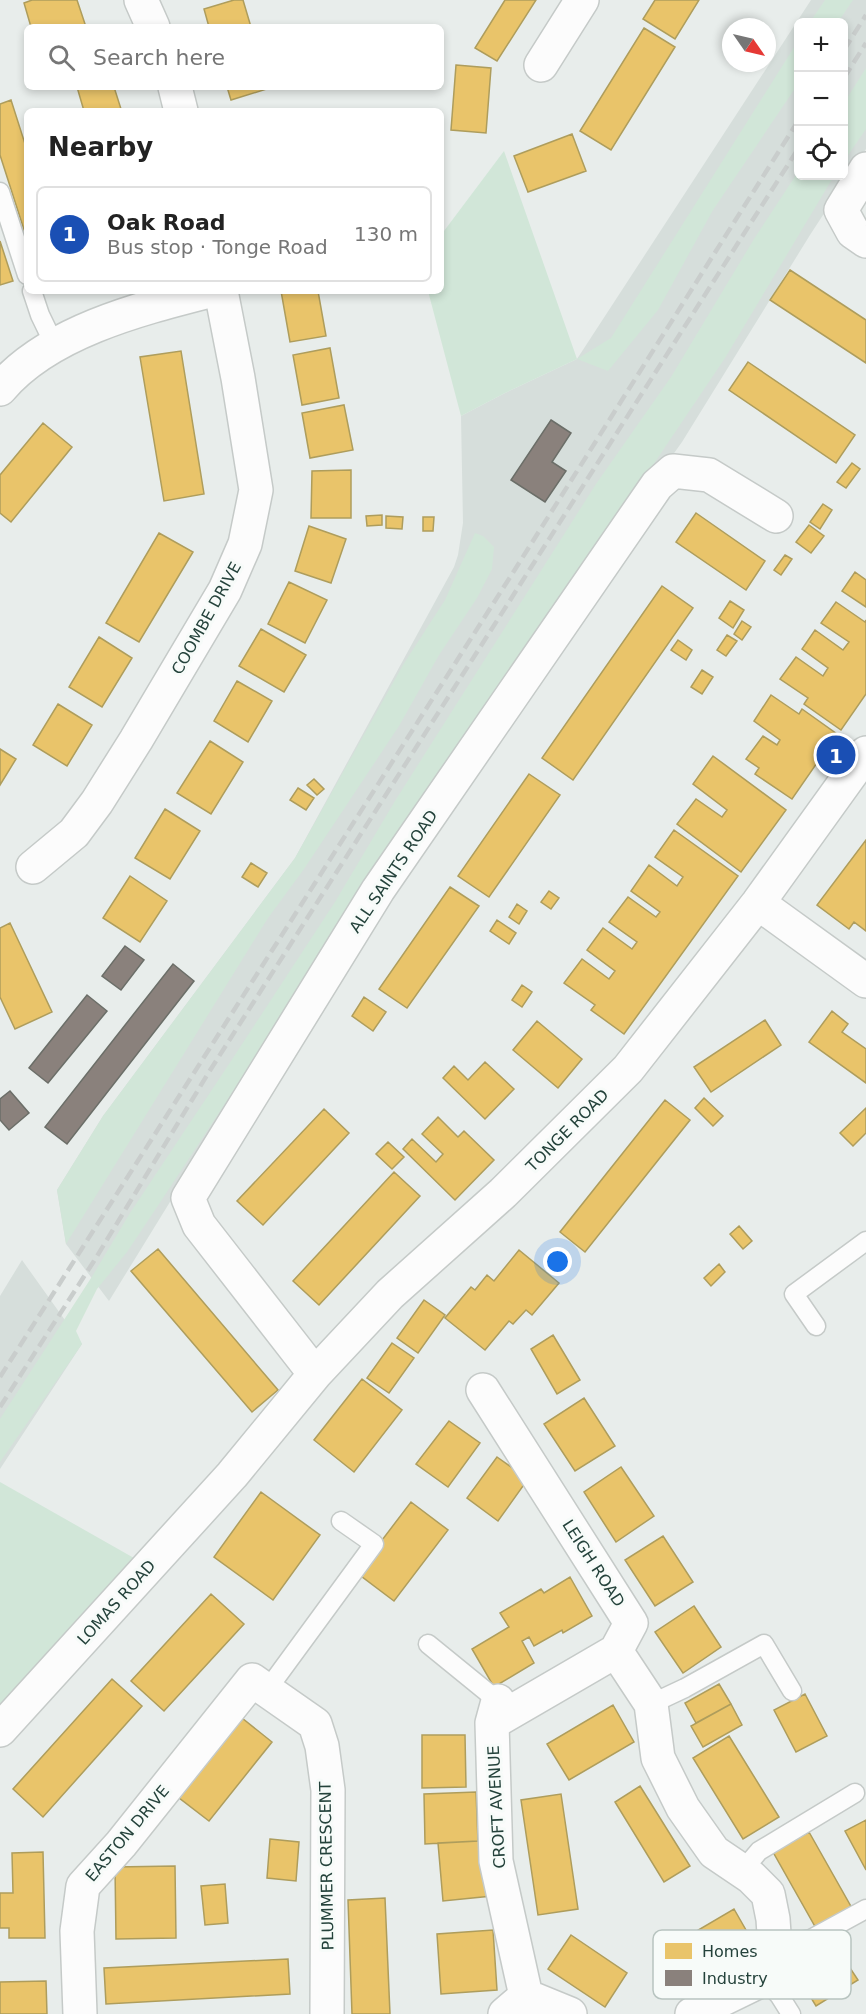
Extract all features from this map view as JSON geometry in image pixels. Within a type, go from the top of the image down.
[{"type":"street","points":[[141,0],[152,24]]},
{"type":"street","points":[[541,65],[582,0]]},
{"type":"street","points":[[176,90],[180,108]]},
{"type":"street","points":[[866,169],[841,210],[853,232],[866,241]]},
{"type":"street","points":[[0,389],[12,375],[55,346],[85,330],[156,304],[197,294]]},
{"type":"street","name":"COOMBE DRIVE","points":[[33,867],[74,833],[97,802],[225,590],[245,544],[256,490],[222,294]]},
{"type":"street","name":"ALL SAINTS ROAD","points":[[315,1374],[199,1225],[188,1198],[378,890],[657,485],[673,471],[709,475],[776,516]]},
{"type":"street","name":"TONGE ROAD","points":[[232,1475],[315,1374],[390,1294],[503,1193],[628,1070],[758,903],[866,753]]},
{"type":"street","points":[[758,903],[866,981]]},
{"type":"street","name":"LEIGH ROAD","points":[[483,1390],[631,1623],[616,1652]]},
{"type":"street","name":"LOMAS ROAD","points":[[0,1730],[232,1475]]},
{"type":"street","points":[[616,1652],[651,1704],[658,1758],[683,1808],[714,1852],[742,1871],[768,1894],[774,1930]]},
{"type":"street","name":"CROFT AVENUE","points":[[516,2005],[496,1861],[495,1712],[616,1652]]},
{"type":"street","name":"EASTON DRIVE","points":[[80,2014],[77,1931],[83,1886],[260,1685]]},
{"type":"street","name":"PLUMMER CRESCENT","points":[[260,1685],[315,1724],[322,1746],[328,1790],[327,2014]]},
{"type":"street","points":[[692,2014],[723,1999]]},
{"type":"street","points":[[516,2005],[570,2014]]},
{"type":"lane","points":[[0,192],[24,266]]},
{"type":"lane","points":[[33,294],[55,346]]},
{"type":"lane","points":[[816,1326],[794,1294],[866,1241]]},
{"type":"lane","points":[[260,1685],[374,1544],[341,1521]]},
{"type":"lane","points":[[428,1644],[495,1712]]},
{"type":"lane","points":[[651,1704],[685,1688],[764,1644],[792,1691]]},
{"type":"lane","points":[[742,1871],[759,1851],[855,1793]]},
{"type":"lane","points":[[829,1930],[866,1909]]},
{"type":"lane","points":[[782,1999],[791,2014]]},
{"type":"shaded area","points":[[811,0],[866,0],[866,149],[848,177],[848,18],[799,18]]},
{"type":"shaded area","points":[[794,26],[794,180],[846,180],[682,442],[362,890],[109,1301],[66,1244],[57,1190],[103,1116],[295,858],[454,567],[463,523],[461,416],[577,359],[764,72],[776,72],[776,54]]},
{"type":"shaded area","points":[[22,1260],[82,1344],[0,1469],[0,1296]]},
{"type":"green space","points":[[825,0],[853,0],[841,18],[813,18]]},
{"type":"green space","points":[[794,47],[794,90],[713,210],[658,310],[608,371],[577,359],[611,338]]},
{"type":"green space","points":[[866,68],[866,129],[848,155],[848,126],[848,97]]},
{"type":"green space","points":[[504,151],[577,359],[461,416],[429,294],[444,294],[444,231]]},
{"type":"green space","points":[[794,178],[794,180],[832,180],[725,358],[305,982],[127,1252],[97,1289],[76,1331],[82,1344],[0,1462],[0,1419],[130,1213],[335,902],[395,801],[596,484],[671,377],[754,239]]},
{"type":"green space","points":[[475,533],[483,536],[494,547],[492,569],[477,598],[439,655],[399,726],[304,869],[268,918],[66,1244],[57,1190],[103,1116],[295,858],[403,665],[445,600]]},
{"type":"green space","points":[[0,1482],[141,1562],[0,1712]]},
{"type":"building: Homes","points":[[32,0],[77,0],[85,24],[30,24],[24,3]]},
{"type":"building: Homes","points":[[234,0],[243,0],[250,24],[208,24],[204,9]]},
{"type":"building: Homes","points":[[505,0],[536,0],[497,61],[475,48]]},
{"type":"building: Homes","points":[[655,0],[699,0],[675,39],[643,19]]},
{"type":"building: Homes","points":[[644,28],[675,47],[611,150],[580,131]]},
{"type":"building: Homes","points":[[456,65],[491,68],[486,133],[451,130]]},
{"type":"building: Homes","points":[[78,90],[115,90],[121,108],[83,108]]},
{"type":"building: Homes","points":[[228,90],[264,90],[231,100]]},
{"type":"building: Homes","points":[[11,100],[24,141],[24,230],[0,155],[0,104]]},
{"type":"building: Homes","points":[[572,134],[586,171],[528,192],[514,156]]},
{"type":"building: Homes","points":[[0,241],[13,281],[0,285]]},
{"type":"building: Homes","points":[[790,270],[866,320],[866,363],[770,300]]},
{"type":"building: Homes","points":[[282,294],[319,294],[326,336],[290,342]]},
{"type":"building: Homes","points":[[330,348],[339,398],[302,405],[293,355]]},
{"type":"building: Homes","points":[[181,351],[204,494],[164,501],[140,357]]},
{"type":"building: Homes","points":[[748,362],[855,435],[836,463],[729,390]]},
{"type":"building: Homes","points":[[344,405],[353,450],[310,458],[302,413]]},
{"type":"building: Homes","points":[[43,423],[72,447],[11,522],[0,513],[0,475]]},
{"type":"building: Homes","points":[[852,463],[860,469],[846,488],[837,482]]},
{"type":"building: Homes","points":[[351,470],[351,518],[311,518],[312,471]]},
{"type":"building: Homes","points":[[823,504],[832,510],[820,529],[810,522]]},
{"type":"building: Homes","points":[[696,513],[765,561],[746,590],[676,542]]},
{"type":"building: Homes","points":[[382,515],[382,525],[367,526],[366,516]]},
{"type":"building: Homes","points":[[386,516],[403,517],[402,529],[386,528]]},
{"type":"building: Homes","points":[[423,517],[434,517],[433,531],[423,531]]},
{"type":"building: Homes","points":[[809,525],[824,536],[811,553],[796,542]]},
{"type":"building: Homes","points":[[309,526],[346,539],[331,583],[295,571]]},
{"type":"building: Homes","points":[[159,533],[193,552],[139,642],[106,623]]},
{"type":"building: Homes","points":[[785,555],[792,559],[781,575],[774,570]]},
{"type":"building: Homes","points":[[855,572],[866,580],[866,607],[842,591]]},
{"type":"building: Homes","points":[[289,582],[327,600],[305,643],[268,624]]},
{"type":"building: Homes","points":[[662,586],[693,608],[573,780],[542,758]]},
{"type":"building: Homes","points":[[730,601],[744,610],[733,628],[719,618]]},
{"type":"building: Homes","points":[[836,602],[865,622],[866,620],[866,694],[841,730],[804,704],[808,698],[780,679],[796,657],[823,676],[828,668],[802,649],[815,630],[843,650],[849,642],[821,623]]},
{"type":"building: Homes","points":[[742,621],[751,627],[742,640],[734,634]]},
{"type":"building: Homes","points":[[261,629],[306,655],[284,692],[239,666]]},
{"type":"building: Homes","points":[[727,635],[737,641],[726,656],[717,650]]},
{"type":"building: Homes","points":[[99,637],[132,658],[102,707],[69,687]]},
{"type":"building: Homes","points":[[678,640],[692,650],[686,660],[671,650]]},
{"type":"building: Homes","points":[[702,670],[713,677],[702,694],[691,687]]},
{"type":"building: Homes","points":[[237,681],[272,701],[248,742],[214,721]]},
{"type":"building: Homes","points":[[771,695],[799,714],[802,709],[837,734],[792,799],[755,774],[759,768],[746,759],[763,736],[777,745],[780,740],[754,721]]},
{"type":"building: Homes","points":[[58,704],[92,725],[67,766],[33,745]]},
{"type":"building: Homes","points":[[210,741],[243,762],[211,814],[177,793]]},
{"type":"building: Homes","points":[[0,749],[16,759],[0,785]]},
{"type":"building: Homes","points":[[713,756],[786,810],[741,872],[677,824],[696,799],[722,817],[727,810],[693,784]]},
{"type":"building: Homes","points":[[529,774],[560,795],[489,897],[458,876]]},
{"type":"building: Homes","points":[[314,779],[324,789],[317,795],[307,785]]},
{"type":"building: Homes","points":[[298,788],[314,798],[306,810],[290,800]]},
{"type":"building: Homes","points":[[165,809],[200,831],[170,879],[135,858]]},
{"type":"building: Homes","points":[[674,830],[738,876],[624,1034],[591,1010],[595,1005],[564,983],[582,959],[609,979],[615,971],[587,950],[603,928],[632,949],[637,942],[609,922],[628,897],[656,917],[660,912],[631,891],[649,865],[677,886],[683,877],[655,857]]},
{"type":"building: Homes","points":[[866,840],[866,931],[854,922],[849,929],[817,905]]},
{"type":"building: Homes","points":[[251,863],[267,873],[258,887],[242,877]]},
{"type":"building: Homes","points":[[130,876],[167,901],[140,942],[103,918]]},
{"type":"building: Homes","points":[[450,887],[479,906],[407,1008],[379,989]]},
{"type":"building: Homes","points":[[549,891],[559,898],[551,909],[541,902]]},
{"type":"building: Homes","points":[[517,904],[527,911],[519,924],[509,917]]},
{"type":"building: Homes","points":[[497,920],[516,933],[509,944],[490,931]]},
{"type":"building: Homes","points":[[10,923],[52,1012],[15,1029],[0,997],[0,928]]},
{"type":"building: Homes","points":[[522,985],[532,992],[522,1007],[512,1000]]},
{"type":"building: Homes","points":[[364,997],[386,1012],[373,1031],[352,1016]]},
{"type":"building: Homes","points":[[832,1011],[848,1024],[842,1032],[866,1049],[866,1083],[809,1042]]},
{"type":"building: Homes","points":[[765,1020],[781,1045],[711,1092],[694,1067]]},
{"type":"building: Homes","points":[[537,1021],[582,1059],[558,1088],[513,1050]]},
{"type":"building: Homes","points":[[485,1062],[514,1089],[485,1119],[443,1078],[454,1066],[468,1080]]},
{"type":"building: Homes","points":[[704,1098],[723,1116],[713,1126],[695,1108]]},
{"type":"building: Homes","points":[[665,1100],[690,1120],[585,1252],[560,1232]]},
{"type":"building: Homes","points":[[866,1108],[866,1133],[853,1146],[840,1133]]},
{"type":"building: Homes","points":[[324,1109],[349,1133],[263,1225],[237,1201]]},
{"type":"building: Homes","points":[[438,1117],[458,1137],[464,1131],[494,1160],[455,1200],[403,1149],[412,1139],[436,1162],[443,1154],[422,1134]]},
{"type":"building: Homes","points":[[388,1142],[404,1157],[392,1169],[376,1154]]},
{"type":"building: Homes","points":[[394,1172],[420,1196],[319,1305],[293,1281]]},
{"type":"building: Homes","points":[[739,1226],[752,1241],[743,1249],[730,1234]]},
{"type":"building: Homes","points":[[158,1249],[278,1390],[252,1412],[131,1271]]},
{"type":"building: Homes","points":[[519,1250],[559,1283],[532,1315],[526,1310],[513,1324],[509,1321],[485,1350],[445,1318],[471,1287],[475,1290],[487,1275],[494,1281]]},
{"type":"building: Homes","points":[[719,1264],[725,1272],[711,1286],[704,1278]]},
{"type":"building: Homes","points":[[424,1300],[445,1315],[418,1353],[397,1338]]},
{"type":"building: Homes","points":[[553,1335],[580,1380],[557,1394],[531,1349]]},
{"type":"building: Homes","points":[[392,1343],[414,1358],[389,1393],[367,1378]]},
{"type":"building: Homes","points":[[362,1379],[402,1410],[354,1472],[314,1440]]},
{"type":"building: Homes","points":[[584,1398],[615,1446],[575,1471],[544,1424]]},
{"type":"building: Homes","points":[[449,1421],[480,1443],[448,1487],[416,1464]]},
{"type":"building: Homes","points":[[497,1457],[528,1479],[498,1521],[467,1498]]},
{"type":"building: Homes","points":[[621,1467],[654,1516],[616,1542],[584,1492]]},
{"type":"building: Homes","points":[[261,1492],[320,1535],[273,1600],[214,1557]]},
{"type":"building: Homes","points":[[411,1502],[448,1530],[394,1601],[357,1573]]},
{"type":"building: Homes","points":[[663,1536],[693,1582],[655,1606],[625,1560]]},
{"type":"building: Homes","points":[[570,1577],[592,1616],[534,1646],[529,1637],[522,1641],[534,1663],[494,1687],[472,1649],[509,1627],[500,1613],[541,1589],[544,1593]]},
{"type":"building: Homes","points":[[211,1594],[244,1624],[164,1711],[131,1681]]},
{"type":"building: Homes","points":[[694,1606],[721,1647],[683,1673],[655,1632]]},
{"type":"building: Homes","points":[[112,1679],[142,1706],[43,1817],[13,1789]]},
{"type":"building: Homes","points":[[719,1684],[731,1704],[696,1723],[685,1703]]},
{"type":"building: Homes","points":[[805,1694],[827,1736],[796,1752],[774,1710]]},
{"type":"building: Homes","points":[[731,1704],[742,1725],[703,1747],[691,1726]]},
{"type":"building: Homes","points":[[613,1705],[634,1742],[569,1780],[547,1744]]},
{"type":"building: Homes","points":[[237,1714],[272,1742],[209,1821],[174,1794]]},
{"type":"building: Homes","points":[[422,1735],[465,1735],[466,1787],[422,1788]]},
{"type":"building: Homes","points":[[729,1736],[779,1817],[743,1839],[693,1758]]},
{"type":"building: Homes","points":[[640,1786],[690,1866],[664,1882],[615,1802]]},
{"type":"building: Homes","points":[[476,1792],[478,1841],[425,1844],[424,1794]]},
{"type":"building: Homes","points":[[561,1794],[578,1909],[538,1915],[521,1800]]},
{"type":"building: Homes","points":[[866,1820],[866,1870],[845,1831]]},
{"type":"building: Homes","points":[[809,1832],[853,1910],[817,1930],[773,1852]]},
{"type":"building: Homes","points":[[270,1839],[299,1842],[296,1881],[267,1878]]},
{"type":"building: Homes","points":[[488,1839],[492,1896],[443,1901],[438,1843]]},
{"type":"building: Homes","points":[[43,1852],[45,1938],[9,1938],[9,1928],[0,1928],[0,1893],[13,1893],[12,1853]]},
{"type":"building: Homes","points":[[175,1866],[176,1938],[116,1939],[115,1867]]},
{"type":"building: Homes","points":[[225,1884],[228,1923],[205,1925],[201,1886]]},
{"type":"building: Homes","points":[[385,1898],[390,2014],[352,2014],[348,1900]]},
{"type":"building: Homes","points":[[734,1909],[746,1930],[698,1930]]},
{"type":"building: Homes","points":[[493,1930],[497,1990],[441,1994],[437,1934]]},
{"type":"building: Homes","points":[[571,1935],[627,1973],[605,2007],[548,1969]]},
{"type":"building: Homes","points":[[288,1959],[290,1994],[106,2004],[104,1968]]},
{"type":"building: Homes","points":[[851,1969],[858,1980],[851,1984]]},
{"type":"building: Homes","points":[[46,1981],[47,2014],[0,2014],[0,1982]]},
{"type":"building: Homes","points":[[812,1999],[827,1999],[816,2006]]},
{"type":"building: Industry","points":[[551,420],[571,433],[552,462],[566,471],[545,502],[511,480]]},
{"type":"building: Industry","points":[[125,946],[144,960],[121,990],[102,976]]},
{"type":"building: Industry","points":[[173,964],[194,981],[67,1144],[45,1127]]},
{"type":"building: Industry","points":[[87,995],[107,1011],[48,1083],[29,1068]]},
{"type":"building: Industry","points":[[10,1091],[29,1113],[9,1130],[0,1120],[0,1099]]},
{"type":"railway","points":[[848,44],[866,15]]},
{"type":"railway","points":[[848,72],[866,43]]},
{"type":"railway","points":[[0,1377],[795,126]]},
{"type":"railway","points":[[0,1407],[94,1261],[209,1072],[794,155]]},
{"type":"place","name":"Oak Road","points":[[836,755]]}]
